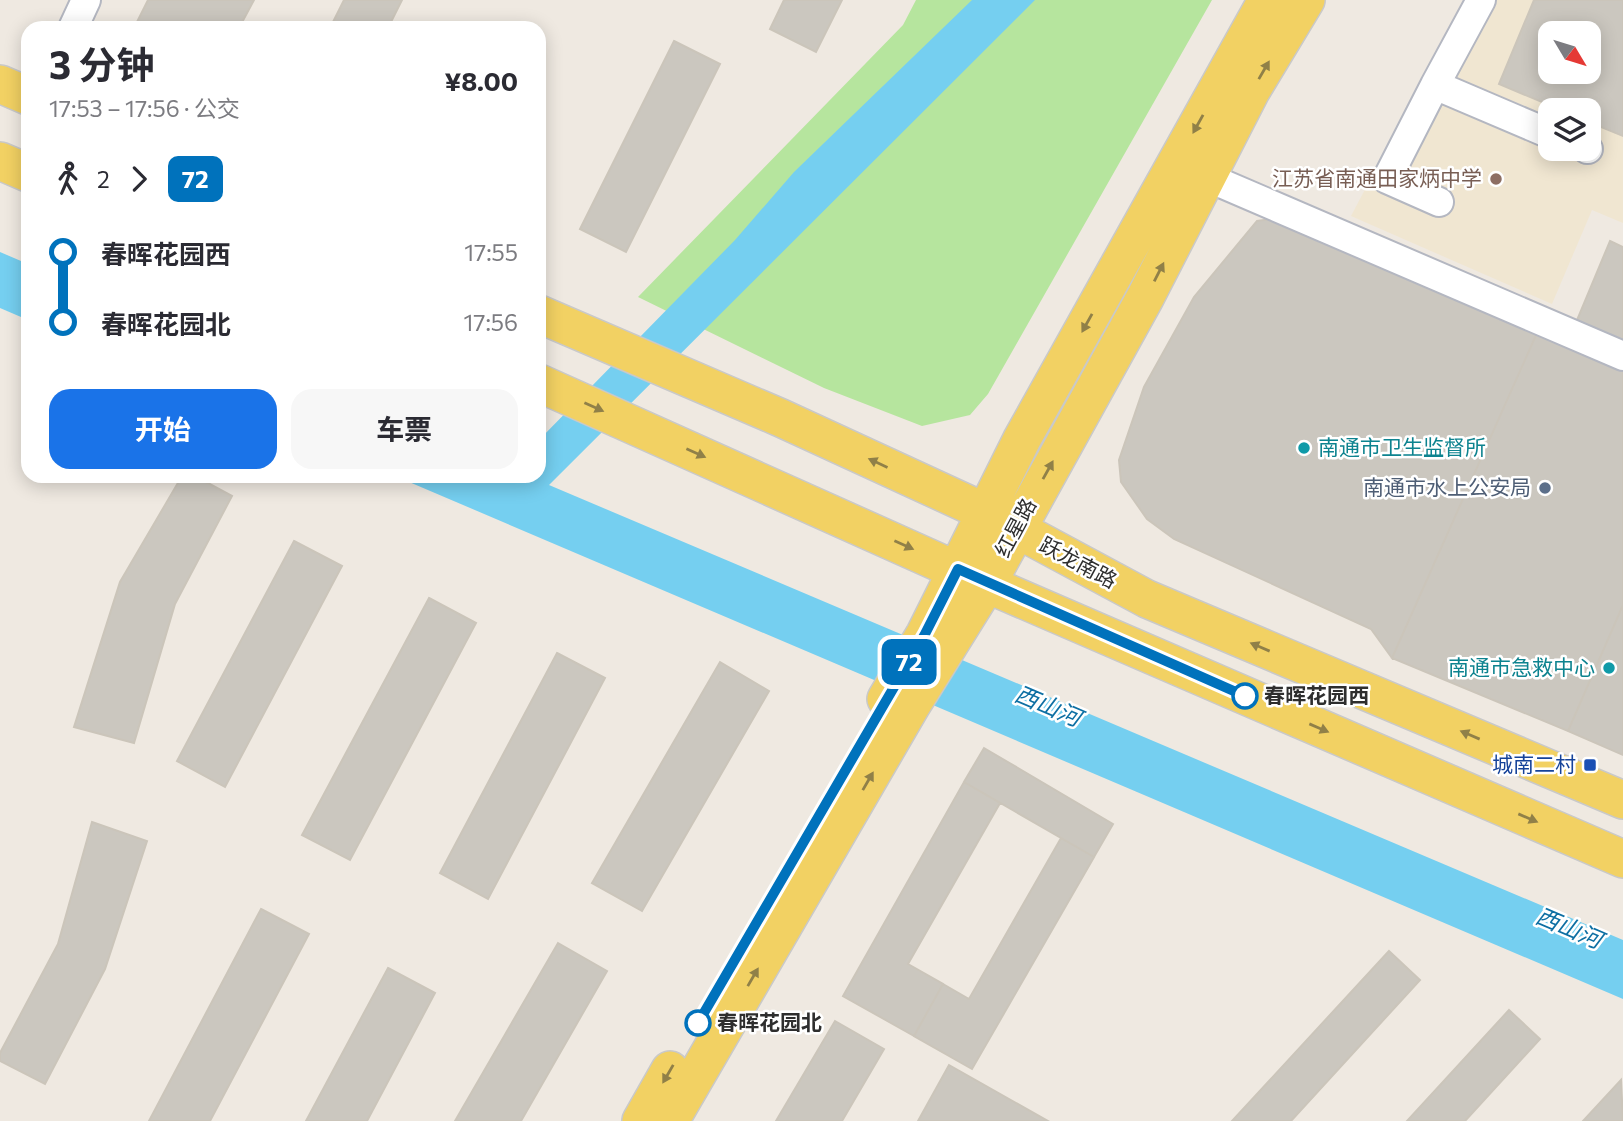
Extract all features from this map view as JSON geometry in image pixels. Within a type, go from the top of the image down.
[{"type":"main road","name":"红星路","points":[[641,1121],[938,638],[999,521],[1146,296],[1192,171],[1267,0]]},
{"type":"main road","name":"红星路","points":[[1192,171],[1251,91],[1306,0]]},
{"type":"main road","points":[[0,84],[21,93]]},
{"type":"main road","points":[[0,161],[21,170]]},
{"type":"main road","name":"跃龙南路","points":[[546,317],[781,418],[999,521],[1147,599],[1623,800]]},
{"type":"main road","points":[[547,387],[972,576],[1623,859]]},
{"type":"main road","name":"红星路","points":[[670,1121],[899,702]]},
{"type":"street","points":[[76,21],[86,0]]},
{"type":"street","points":[[1439,202],[1387,179],[1481,0]]},
{"type":"street","points":[[1435,85],[1538,129]]},
{"type":"street","points":[[1192,171],[1623,356]]},
{"type":"shaded area","name":"江苏省南通田家炳中学","points":[[1465,0],[1623,0],[1623,223],[1592,210],[1552,304],[1351,216]]},
{"type":"green space","points":[[916,0],[1212,0],[988,394],[970,415],[922,426],[824,388],[638,297],[903,25]]},
{"type":"water","name":"西山河","points":[[972,0],[1035,0],[549,485],[1623,940],[1623,999],[411,483],[546,483],[546,433],[735,240],[794,172]]},
{"type":"water","points":[[0,252],[21,261],[21,317],[0,308]]},
{"type":"building","points":[[148,0],[254,0],[243,21],[138,21]]},
{"type":"building","points":[[344,0],[402,0],[392,21],[334,21]]},
{"type":"building","points":[[784,0],[842,0],[816,52],[770,29]]},
{"type":"building","points":[[1534,0],[1623,0],[1623,136],[1601,127],[1601,98],[1538,98],[1538,100],[1499,84]]},
{"type":"building","points":[[674,41],[720,64],[626,252],[580,229]]},
{"type":"building","name":"南通市卫生监督所","points":[[1271,219],[1537,333],[1392,658],[1371,629],[1174,539],[1147,519],[1121,482],[1119,460],[1144,387],[1194,297],[1257,221]]},
{"type":"building","points":[[1610,241],[1623,247],[1623,345],[1575,325]]},
{"type":"building","name":"南通市水上公安局","points":[[1537,333],[1623,371],[1623,605],[1568,731],[1392,658]]},
{"type":"building","points":[[178,483],[208,483],[232,496],[175,604],[134,743],[74,727],[120,582]]},
{"type":"building","points":[[294,541],[342,566],[225,787],[177,761]]},
{"type":"building","points":[[429,598],[476,623],[350,860],[302,835]]},
{"type":"building","name":"南通市急救中心","points":[[1623,605],[1623,755],[1568,731]]},
{"type":"building","points":[[557,653],[605,678],[488,899],[440,873]]},
{"type":"building","points":[[720,662],[769,691],[642,911],[592,883]]},
{"type":"building","points":[[984,748],[1113,824],[1094,857],[964,782]]},
{"type":"building","points":[[964,782],[1000,803],[908,964],[943,984],[914,1036],[843,996]]},
{"type":"building","points":[[92,822],[147,841],[105,969],[45,1084],[0,1061],[0,1053],[58,944]]},
{"type":"building","points":[[1061,838],[1094,857],[972,1069],[914,1036],[943,984],[969,999]]},
{"type":"building","points":[[261,909],[309,934],[210,1121],[149,1121]]},
{"type":"building","points":[[558,943],[607,971],[521,1121],[455,1121]]},
{"type":"building","points":[[1389,951],[1420,980],[1291,1121],[1232,1121]]},
{"type":"building","points":[[388,968],[435,993],[367,1121],[306,1121]]},
{"type":"building","points":[[1509,1010],[1540,1039],[1465,1121],[1407,1121]]},
{"type":"building","points":[[835,1021],[884,1049],[842,1121],[776,1121]]},
{"type":"building","points":[[949,1065],[1048,1121],[918,1121]]},
{"type":"building","points":[[1621,1080],[1623,1121],[1583,1121]]},
{"type":"bus line","name":"72","points":[[698,1023],[925,634],[958,569],[1245,696]]},
{"type":"place","name":"江苏省南通田家炳中学","points":[[1496,179]]},
{"type":"place","name":"南通市卫生监督所","points":[[1304,448]]},
{"type":"place","name":"南通市水上公安局","points":[[1545,488]]},
{"type":"place","name":"南通市急救中心","points":[[1609,668]]},
{"type":"place","name":"春晖花园西","points":[[1245,696]]},
{"type":"place","name":"城南二村","points":[[1590,765]]},
{"type":"place","name":"春晖花园北","points":[[698,1023]]}]
